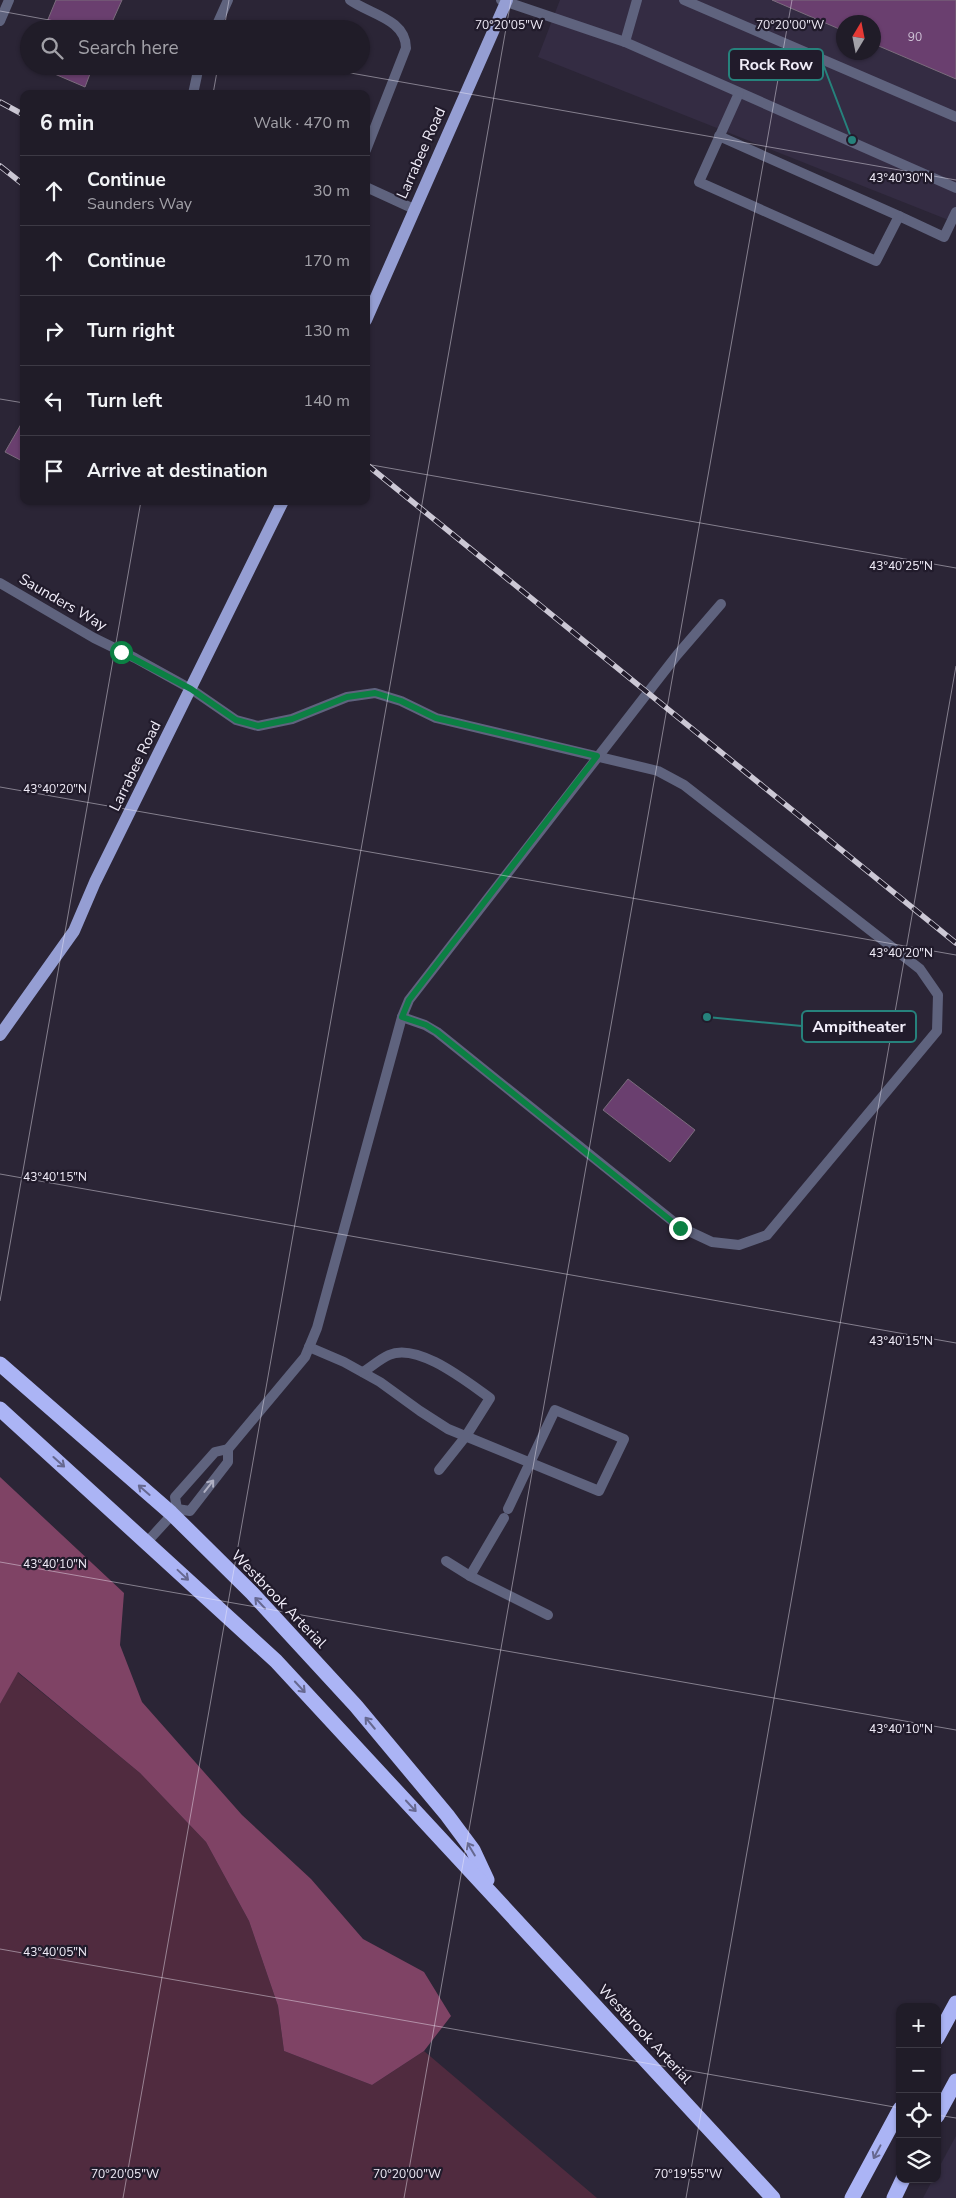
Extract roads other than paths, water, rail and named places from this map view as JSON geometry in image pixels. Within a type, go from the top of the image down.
[{"type":"highway","name":"Westbrook Arterial","points":[[0,1364],[174,1511],[252,1593],[356,1706],[458,1829],[473,1850],[493,1893]]},
{"type":"highway","name":"Westbrook Arterial","points":[[0,1409],[276,1661],[769,2193]]},
{"type":"highway","points":[[941,2031],[956,2003]]},
{"type":"highway","points":[[941,2108],[956,2080]]},
{"type":"highway","points":[[852,2198],[896,2116]]},
{"type":"highway","points":[[894,2198],[902,2183]]},
{"type":"main road","name":"Larrabee Road","points":[[370,311],[504,1]]},
{"type":"main road","name":"Larrabee Road","points":[[0,1034],[74,931],[95,882],[281,505]]},
{"type":"lane","points":[[0,21],[8,0]]},
{"type":"lane","points":[[220,20],[228,0]]},
{"type":"lane","points":[[350,0],[395,24],[402,31],[406,41],[406,48],[370,140]]},
{"type":"lane","points":[[625,42],[638,0]]},
{"type":"lane","points":[[684,0],[956,117]]},
{"type":"lane","points":[[504,1],[625,42],[956,188]]},
{"type":"lane","points":[[194,90],[197,75]]},
{"type":"lane","points":[[739,93],[699,182],[876,261],[899,216]]},
{"type":"lane","points":[[719,136],[944,237],[956,212]]},
{"type":"lane","points":[[370,189],[414,210]]},
{"type":"lane","name":"Saunders Way","points":[[0,583],[94,638],[136,658],[191,689],[236,720],[258,726],[292,719],[347,697],[375,693],[401,701],[436,718],[658,771],[684,785],[920,969],[938,995],[937,1031],[767,1235],[739,1245],[712,1242],[680,1228],[437,1032],[426,1025],[402,1017]]},
{"type":"lane","points":[[147,1542],[174,1511],[175,1497],[214,1452],[228,1449],[305,1357],[319,1319],[402,1017],[409,1000],[597,756],[677,655],[721,604]]},
{"type":"lane","points":[[309,1347],[380,1382],[448,1429],[466,1436],[530,1463],[599,1491],[624,1439],[555,1410],[530,1463],[506,1514],[470,1576]]},
{"type":"lane","points":[[362,1372],[390,1354],[413,1353],[442,1365],[490,1398],[466,1436],[439,1470]]},
{"type":"lane","points":[[174,1511],[190,1510],[228,1462],[228,1449]]},
{"type":"lane","points":[[446,1561],[470,1576],[548,1614]]},
{"type":"railway","points":[[0,102],[20,113]]},
{"type":"railway","points":[[0,166],[20,182]]},
{"type":"railway","points":[[370,467],[956,943]]},
{"type":"place","name":"Rock Row","points":[[852,140]]},
{"type":"place","name":"Ampitheater","points":[[707,1017]]}]
